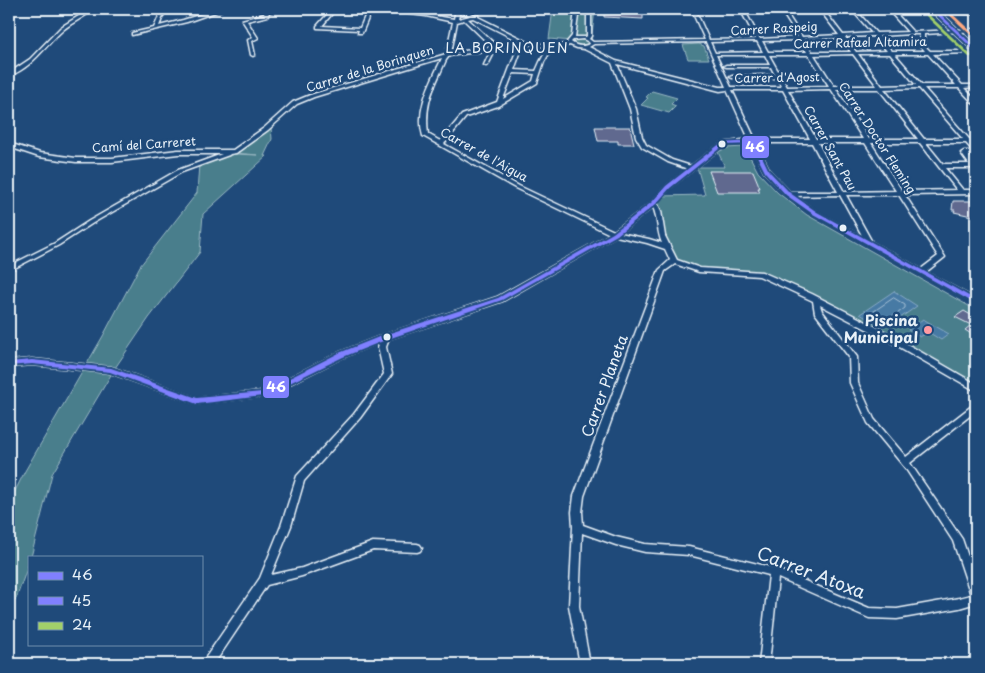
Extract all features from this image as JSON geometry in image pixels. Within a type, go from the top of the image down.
[{"type":"main road","points":[[934,10],[975,49]]},
{"type":"street","points":[[9,75],[34,61],[59,31],[92,9]]},
{"type":"street","points":[[156,28],[164,9]]},
{"type":"street","points":[[134,34],[222,9]]},
{"type":"street","points":[[260,9],[305,9]]},
{"type":"street","points":[[334,9],[319,27],[360,31],[370,9]]},
{"type":"street","points":[[374,9],[426,15],[455,21],[476,16]]},
{"type":"street","points":[[458,9],[476,16],[528,44]]},
{"type":"street","name":"Carrer de l'Aigua","points":[[458,9],[448,56],[444,59],[425,99],[422,118],[425,135],[517,187],[615,234],[649,241],[666,247]]},
{"type":"street","points":[[570,44],[570,40],[573,39],[577,9]]},
{"type":"street","points":[[585,48],[590,41],[590,9]]},
{"type":"street","points":[[693,9],[767,172],[788,194],[815,213],[976,302]]},
{"type":"street","name":"Carrer Sant Pau","points":[[742,9],[816,141],[870,244]]},
{"type":"street","points":[[777,9],[786,9]]},
{"type":"street","name":"Carrer Doctor Fleming","points":[[782,9],[942,257],[921,272]]},
{"type":"street","points":[[821,9],[924,141],[961,192]]},
{"type":"street","points":[[853,9],[968,141],[976,152],[964,154],[975,167]]},
{"type":"street","points":[[875,9],[976,11]]},
{"type":"street","points":[[890,9],[912,33]]},
{"type":"street","points":[[253,55],[250,40],[256,38],[244,20],[266,15],[268,12],[266,10]]},
{"type":"street","points":[[465,19],[495,46],[486,65]]},
{"type":"street","name":"Carrer Raspeig","points":[[573,39],[590,41],[708,42],[976,30]]},
{"type":"street","points":[[922,33],[922,45],[976,103]]},
{"type":"street","points":[[499,103],[521,44]]},
{"type":"street","name":"Carrer de la Borinquen","points":[[234,152],[266,129],[295,103],[448,56],[521,44],[551,46],[570,44]]},
{"type":"street","name":"Carrer d'Agost","points":[[570,44],[585,48],[614,62],[720,89],[976,86]]},
{"type":"street","points":[[441,144],[464,116],[499,103],[535,82],[551,46]]},
{"type":"street","name":"Carrer Rafael Altamira","points":[[714,54],[856,54],[975,49]]},
{"type":"street","points":[[614,62],[633,109],[639,137],[644,146],[670,161],[692,168]]},
{"type":"street","points":[[726,66],[773,66]]},
{"type":"street","points":[[511,71],[538,73]]},
{"type":"street","points":[[732,77],[779,76]]},
{"type":"street","points":[[9,364],[32,362],[111,370],[197,401],[263,394],[340,355],[386,337],[500,299],[615,234],[654,203],[668,187],[723,144],[816,141],[976,141]]},
{"type":"street","name":"Camí del Carreret","points":[[9,145],[39,155],[76,160],[112,160],[178,152],[234,152]]},
{"type":"street","points":[[199,164],[202,152]]},
{"type":"street","points":[[9,270],[57,244],[91,222],[180,171],[234,152]]},
{"type":"street","points":[[942,166],[975,167]]},
{"type":"street","points":[[788,194],[976,192]]},
{"type":"street","points":[[654,203],[658,211],[662,236],[674,261],[700,270],[760,274],[885,335],[976,388]]},
{"type":"street","name":"Carrer Planeta","points":[[585,664],[574,606],[577,512],[580,496],[662,270],[674,261]]},
{"type":"street","points":[[816,300],[818,311],[853,357],[854,383],[871,422],[905,462],[957,539],[976,594]]},
{"type":"street","points":[[208,664],[264,581],[286,526],[300,479],[358,416],[388,374],[382,346],[386,337]]},
{"type":"street","points":[[905,462],[976,407]]},
{"type":"street","name":"Carrer Atoxa","points":[[578,527],[645,548],[689,551],[774,572],[869,613],[897,614],[959,603],[976,598]]},
{"type":"street","points":[[264,581],[302,572],[374,546],[417,548]]},
{"type":"street","points":[[764,664],[774,572]]},
{"type":"green space","points":[[553,9],[595,9],[591,43],[581,46],[574,45],[572,41],[549,39]]},
{"type":"green space","points":[[699,44],[704,46],[709,59],[688,59],[683,45]]},
{"type":"green space","points":[[652,91],[677,98],[671,104],[676,106],[669,113],[641,105]]},
{"type":"green space","points":[[271,127],[272,139],[264,156],[267,156],[203,214],[200,252],[149,318],[115,368],[52,474],[31,556],[28,556],[28,566],[16,599],[9,604],[9,503],[25,471],[103,336],[140,266],[197,193],[199,164],[234,154],[258,155],[235,153]]},
{"type":"green space","points":[[745,147],[758,172],[778,193],[807,215],[976,310],[976,388],[885,335],[760,274],[699,270],[674,261],[666,247],[654,203],[660,196],[705,195],[697,167],[725,167],[718,152],[726,148]]},
{"type":"water","points":[[894,291],[917,306],[889,326],[886,324],[881,327],[860,314]]},
{"type":"water","points":[[923,319],[949,334],[941,340],[928,332],[920,337],[908,330]]},
{"type":"building","points":[[604,9],[643,9],[643,19],[604,17]]},
{"type":"building","points":[[595,127],[630,127],[634,144],[618,144],[618,141],[598,141]]},
{"type":"building","points":[[709,171],[753,171],[760,192],[717,192]]},
{"type":"building","points":[[953,201],[976,201],[976,217],[954,212],[955,210],[952,210]]},
{"type":"building","points":[[964,311],[976,318],[976,337],[965,330],[971,325],[955,317]]},
{"type":"transit line","name":"45","points":[[933,9],[976,50]]},
{"type":"transit line","points":[[945,9],[976,38]]},
{"type":"transit line","name":"24","points":[[927,15],[970,56]]},
{"type":"transit line","name":"46","points":[[9,364],[32,362],[111,370],[197,401],[263,394],[341,355],[386,337],[500,299],[615,234],[654,203],[668,187],[723,144],[753,142],[767,172],[788,194],[815,213],[976,302]]},
{"type":"place","name":"Piscina Municipal","points":[[928,330]]},
{"type":"district","name":"LA BORINQUEN","points":[[507,48]]}]
